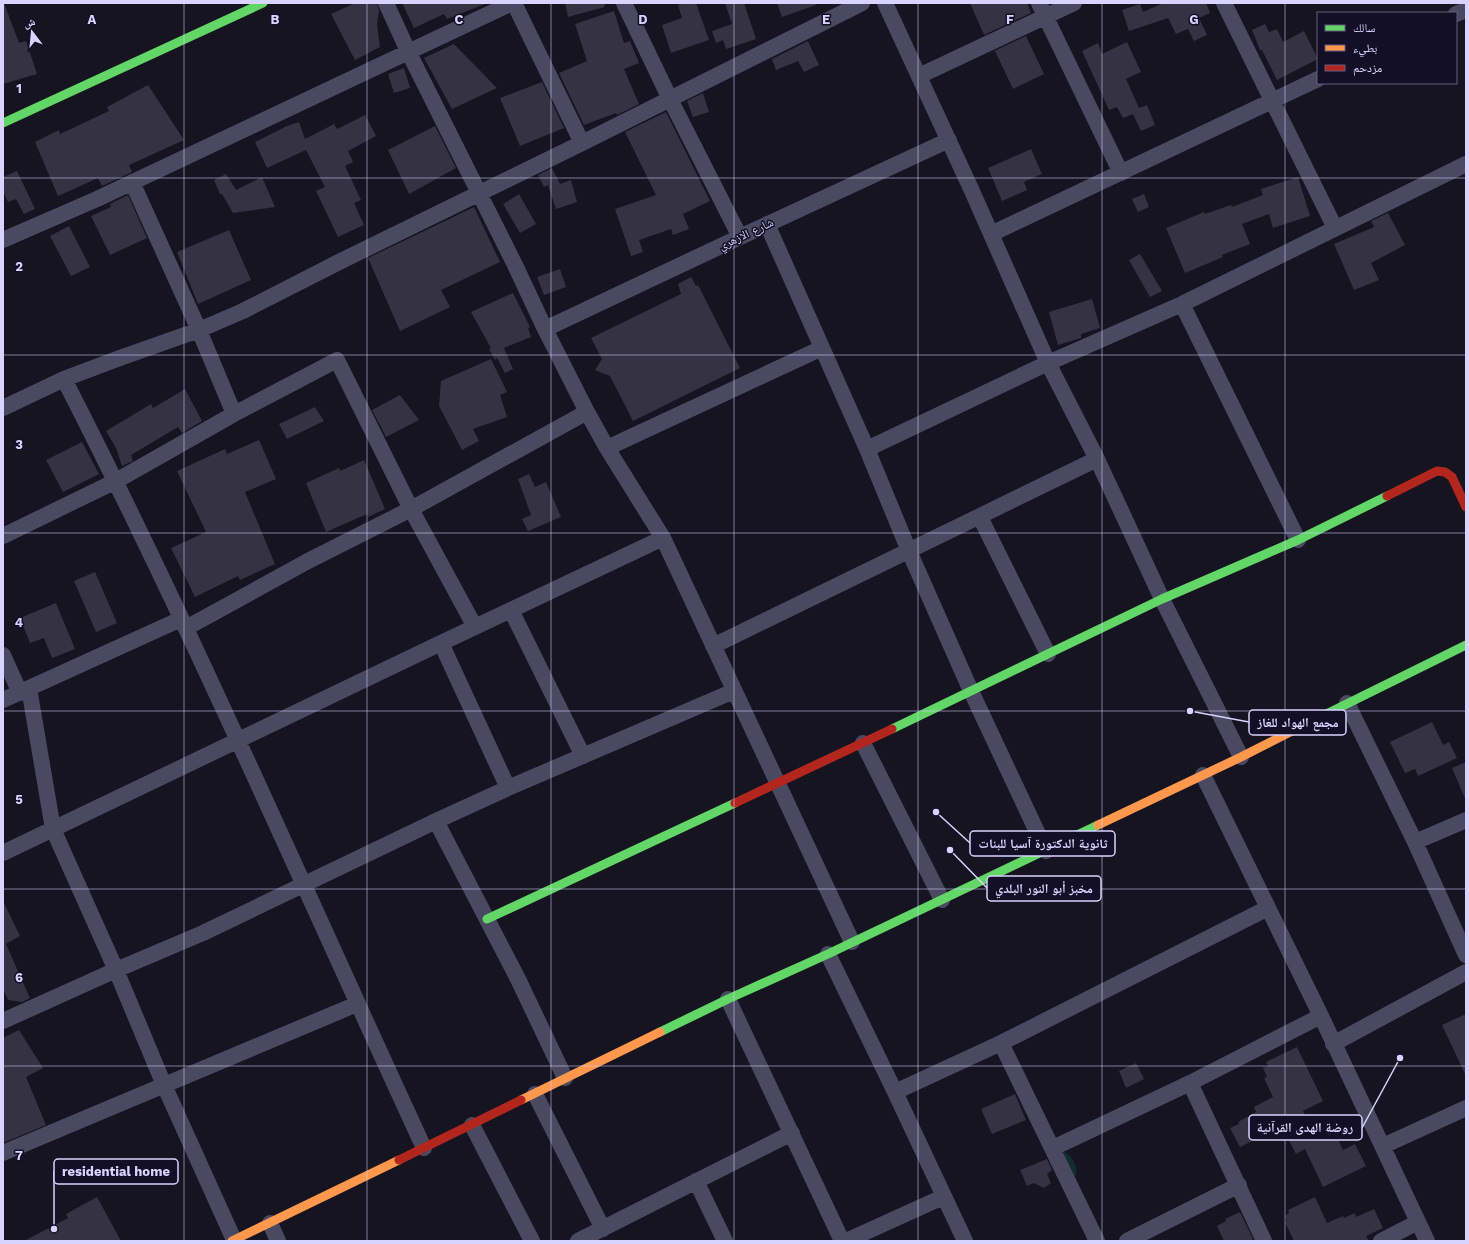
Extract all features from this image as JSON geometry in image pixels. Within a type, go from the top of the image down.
[{"type":"street","points":[[3,123],[263,3]]},
{"type":"street","points":[[386,3],[408,51],[587,412],[607,448],[662,538],[852,942]]},
{"type":"street","points":[[3,240],[132,182],[408,51],[513,3],[582,143]]},
{"type":"street","points":[[624,3],[670,99],[740,237]]},
{"type":"street","points":[[3,408],[64,379],[199,330],[243,311],[862,3]]},
{"type":"street","points":[[885,3],[991,234],[1048,363],[1097,459],[1162,599],[1241,757]]},
{"type":"street","points":[[919,76],[1042,10],[1074,3]]},
{"type":"street","points":[[1224,3],[1334,228]]},
{"type":"street","points":[[1042,10],[1121,173]]},
{"type":"street","points":[[991,234],[1317,80]]},
{"type":"street","name":"شارع الازهري","points":[[545,329],[948,140]]},
{"type":"street","points":[[867,449],[1048,363],[1182,304],[1466,164]]},
{"type":"street","points":[[132,182],[199,330],[234,414]]},
{"type":"street","points":[[767,224],[867,449],[971,691],[1046,851]]},
{"type":"street","points":[[1182,304],[1298,540]]},
{"type":"street","points":[[607,448],[822,348]]},
{"type":"street","points":[[3,536],[116,481],[234,414],[337,360],[411,509],[475,627]]},
{"type":"street","points":[[64,379],[116,481],[184,623],[424,1148]]},
{"type":"street","points":[[3,700],[184,623],[411,509],[587,412]]},
{"type":"street","points":[[713,646],[1097,459]]},
{"type":"street","points":[[487,919],[777,784],[1162,599],[1298,540],[1437,471],[1445,472],[1452,477],[1466,507]]},
{"type":"street","points":[[980,517],[1048,654]]},
{"type":"street","points":[[3,853],[662,538]]},
{"type":"street","points":[[511,610],[583,756]]},
{"type":"street","points":[[441,643],[508,788]]},
{"type":"street","points":[[3,655],[25,691],[53,829],[116,970],[164,1085],[233,1241],[728,999],[828,954],[1241,757],[1466,645]]},
{"type":"street","points":[[3,1021],[203,933],[508,788],[734,691]]},
{"type":"street","points":[[1347,703],[1415,842],[1466,955]]},
{"type":"street","points":[[862,743],[942,900]]},
{"type":"street","points":[[1203,775],[1321,1016],[1428,1241]]},
{"type":"street","points":[[1415,842],[1466,820]]},
{"type":"street","points":[[436,821],[518,979],[564,1078]]},
{"type":"street","points":[[895,1092],[1001,1043],[1268,908]]},
{"type":"street","points":[[828,954],[965,1241]]},
{"type":"street","points":[[1333,1044],[1466,972]]},
{"type":"street","points":[[728,999],[842,1241]]},
{"type":"street","points":[[3,1153],[357,1004]]},
{"type":"street","points":[[1053,1148],[1190,1083],[1321,1016]]},
{"type":"street","points":[[1001,1043],[1097,1241]]},
{"type":"street","points":[[1190,1083],[1264,1241]]},
{"type":"street","points":[[534,1094],[603,1229]]},
{"type":"street","points":[[1383,1146],[1466,1108]]},
{"type":"street","points":[[472,1125],[532,1241]]},
{"type":"street","points":[[578,1241],[792,1133]]},
{"type":"street","points":[[696,1181],[725,1241]]},
{"type":"street","points":[[1126,1241],[1239,1185]]},
{"type":"street","points":[[846,1241],[943,1197]]},
{"type":"street","points":[[1381,1241],[1418,1222]]},
{"type":"street","points":[[270,1223],[278,1241]]},
{"type":"green space","points":[[1054,1150],[1064,1152],[1072,1158],[1075,1165],[1076,1175],[1070,1179]]},
{"type":"building","points":[[4,3],[19,43],[26,41],[37,74],[3,84]]},
{"type":"building","points":[[355,3],[377,3],[379,11],[377,24],[380,47],[355,60],[331,14]]},
{"type":"building","points":[[402,3],[485,4],[447,19],[444,14],[414,28]]},
{"type":"building","points":[[565,3],[604,3],[605,7],[568,17]]},
{"type":"building","points":[[684,3],[696,3],[709,40],[671,53],[662,25],[682,18],[678,5]]},
{"type":"building","points":[[725,3],[744,3],[756,39],[726,49],[723,40],[716,43],[712,31],[732,24]]},
{"type":"building","points":[[777,3],[816,3],[816,5],[782,17]]},
{"type":"building","points":[[970,3],[1027,3],[1031,13],[984,35]]},
{"type":"building","points":[[1163,3],[1206,3],[1210,13],[1199,18],[1207,35],[1194,41],[1188,29],[1176,34],[1168,18],[1129,31],[1122,10],[1140,4],[1143,12]]},
{"type":"building","points":[[614,11],[624,43],[630,41],[639,63],[624,69],[639,104],[617,115],[616,113],[584,125],[559,73],[587,61],[575,24]]},
{"type":"building","points":[[1265,24],[1269,32],[1277,29],[1283,42],[1304,31],[1317,60],[1277,80],[1262,50],[1260,50],[1252,30]]},
{"type":"building","points":[[1026,36],[1044,74],[1013,89],[995,51],[986,55]]},
{"type":"building","points":[[808,41],[819,65],[804,72],[798,61],[776,70],[772,59]]},
{"type":"building","points":[[1127,42],[1141,72],[1126,79],[1139,108],[1147,105],[1155,125],[1141,131],[1133,114],[1123,118],[1117,107],[1109,110],[1082,51],[1098,43],[1102,54]]},
{"type":"building","points":[[454,44],[497,88],[452,109],[424,58]]},
{"type":"building","points":[[404,68],[410,88],[394,93],[388,74]]},
{"type":"building","points":[[542,82],[564,128],[520,146],[500,98]]},
{"type":"building","points":[[148,85],[184,140],[129,165],[132,172],[102,186],[98,178],[58,196],[35,142],[59,130],[60,134],[109,111],[107,107]]},
{"type":"building","points":[[703,93],[709,112],[693,117],[687,101]]},
{"type":"building","points":[[666,112],[710,201],[683,214],[689,229],[673,235],[671,229],[639,240],[643,252],[631,256],[615,209],[656,195],[625,132]]},
{"type":"building","points":[[365,115],[376,136],[348,151],[353,162],[345,166],[361,200],[354,203],[364,225],[338,237],[316,191],[325,187],[306,150],[267,168],[255,142],[287,126],[299,122],[305,139],[334,124],[337,129]]},
{"type":"building","points":[[435,126],[456,168],[409,194],[388,150]]},
{"type":"building","points":[[1031,149],[1042,174],[1024,182],[1027,190],[1002,201],[988,168]]},
{"type":"building","points":[[552,168],[560,184],[571,180],[577,202],[556,209],[548,185],[544,187],[538,175]]},
{"type":"building","points":[[17,171],[35,209],[24,214],[16,199],[8,202],[3,191],[3,177]]},
{"type":"building","points":[[226,174],[236,190],[262,177],[275,207],[233,213],[222,194],[220,194],[214,180]]},
{"type":"building","points":[[1298,177],[1310,216],[1273,228],[1269,214],[1242,224],[1250,244],[1222,255],[1223,257],[1185,273],[1166,228],[1204,212],[1205,214],[1231,205],[1232,207],[1263,195],[1261,189]]},
{"type":"building","points":[[519,194],[536,224],[520,233],[503,204]]},
{"type":"building","points":[[1144,194],[1149,207],[1138,212],[1132,199]]},
{"type":"building","points":[[128,195],[147,238],[110,255],[91,216],[111,207],[110,204]]},
{"type":"building","points":[[474,207],[500,262],[441,290],[450,307],[400,331],[368,258]]},
{"type":"building","points":[[1388,213],[1405,245],[1371,263],[1379,280],[1354,290],[1334,244],[1374,227],[1371,221]]},
{"type":"building","points":[[69,226],[90,267],[71,276],[50,236]]},
{"type":"building","points":[[229,230],[251,280],[198,304],[177,252]]},
{"type":"building","points":[[1140,254],[1162,291],[1150,297],[1129,260]]},
{"type":"building","points":[[560,269],[566,287],[544,295],[537,277]]},
{"type":"building","points":[[691,277],[696,286],[698,285],[740,368],[633,421],[610,376],[595,370],[602,359],[591,338],[681,294],[678,284]]},
{"type":"building","points":[[513,293],[530,327],[528,328],[531,337],[504,348],[513,369],[505,373],[497,358],[495,360],[489,349],[491,348],[471,312]]},
{"type":"building","points":[[1092,299],[1100,328],[1081,334],[1081,338],[1058,345],[1049,312]]},
{"type":"building","points":[[491,359],[507,392],[500,395],[507,417],[473,429],[479,441],[462,450],[439,406],[441,381]]},
{"type":"building","points":[[185,389],[202,421],[182,433],[178,427],[131,455],[133,461],[122,466],[116,448],[106,431],[151,404],[153,408]]},
{"type":"building","points":[[400,395],[419,420],[386,437],[372,410]]},
{"type":"building","points":[[315,407],[324,421],[287,439],[279,424]]},
{"type":"building","points":[[259,440],[276,479],[245,492],[275,564],[240,580],[238,576],[195,597],[171,548],[206,532],[177,471],[225,449],[227,454]]},
{"type":"building","points":[[82,442],[99,474],[63,492],[46,460]]},
{"type":"building","points":[[364,460],[385,509],[368,517],[367,514],[326,532],[306,483],[339,468],[340,471]]},
{"type":"building","points":[[529,474],[535,487],[546,482],[561,517],[528,531],[522,519],[531,515],[518,479]]},
{"type":"building","points":[[95,572],[117,623],[96,632],[74,581]]},
{"type":"building","points":[[56,603],[75,649],[52,658],[44,638],[30,643],[20,618]]},
{"type":"building","points":[[1432,722],[1443,745],[1449,742],[1457,758],[1418,776],[1415,769],[1405,773],[1390,742]]},
{"type":"building","points":[[1466,762],[1466,801],[1452,768]]},
{"type":"building","points":[[3,901],[20,936],[6,944],[30,998],[22,1002],[8,1000],[3,989]]},
{"type":"building","points":[[1466,1014],[1466,1076],[1442,1025]]},
{"type":"building","points":[[19,1030],[43,1068],[26,1077],[46,1125],[3,1143],[3,1038]]},
{"type":"building","points":[[1297,1047],[1323,1101],[1303,1111],[1313,1133],[1331,1124],[1343,1150],[1355,1144],[1366,1166],[1323,1187],[1305,1149],[1296,1154],[1282,1127],[1240,1147],[1230,1128],[1239,1124],[1238,1122],[1256,1112],[1254,1107],[1273,1097],[1264,1078],[1267,1077],[1263,1068],[1268,1066],[1266,1062]]},
{"type":"building","points":[[1136,1063],[1144,1079],[1126,1088],[1119,1071]]},
{"type":"building","points":[[1015,1094],[1026,1120],[992,1134],[981,1109]]},
{"type":"building","points":[[1047,1159],[1052,1170],[1047,1174],[1051,1183],[1044,1188],[1034,1183],[1027,1186],[1020,1170]]},
{"type":"building","points":[[97,1197],[121,1241],[24,1241],[68,1218],[66,1214]]},
{"type":"building","points":[[1315,1197],[1327,1223],[1343,1216],[1344,1218],[1355,1213],[1356,1217],[1374,1209],[1383,1228],[1366,1236],[1369,1241],[1294,1241],[1285,1222],[1287,1221],[1285,1216],[1289,1213],[1288,1210]]},
{"type":"building","points":[[1240,1212],[1253,1239],[1250,1241],[1224,1241],[1217,1226],[1226,1221],[1225,1219]]},
{"type":"traffic: fast","points":[[3,123],[263,3]]},
{"type":"traffic: fast","points":[[892,729],[1162,599],[1298,540],[1387,496]]},
{"type":"traffic: fast","points":[[1294,730],[1466,645]]},
{"type":"traffic: fast","points":[[487,919],[735,803]]},
{"type":"traffic: fast","points":[[660,1032],[728,999],[828,954],[1098,825]]},
{"type":"traffic: slow","points":[[1098,825],[1294,730]]},
{"type":"traffic: slow","points":[[521,1100],[660,1032]]},
{"type":"traffic: slow","points":[[232,1241],[399,1160]]},
{"type":"traffic: jam","points":[[1387,496],[1437,471],[1445,472],[1452,477],[1466,507]]},
{"type":"traffic: jam","points":[[735,803],[892,729]]},
{"type":"traffic: jam","points":[[399,1160],[521,1100]]},
{"type":"place","name":"مجمع الهواد للغاز","points":[[1190,711]]},
{"type":"place","name":"ثانوية الدكتورة آسيا للبنات","points":[[936,812]]},
{"type":"place","name":"مخبز أبو النور البلدي","points":[[950,850]]},
{"type":"place","name":"روضة الهدى القرآنية","points":[[1400,1058]]},
{"type":"place","name":"residential home","points":[[54,1229]]}]
